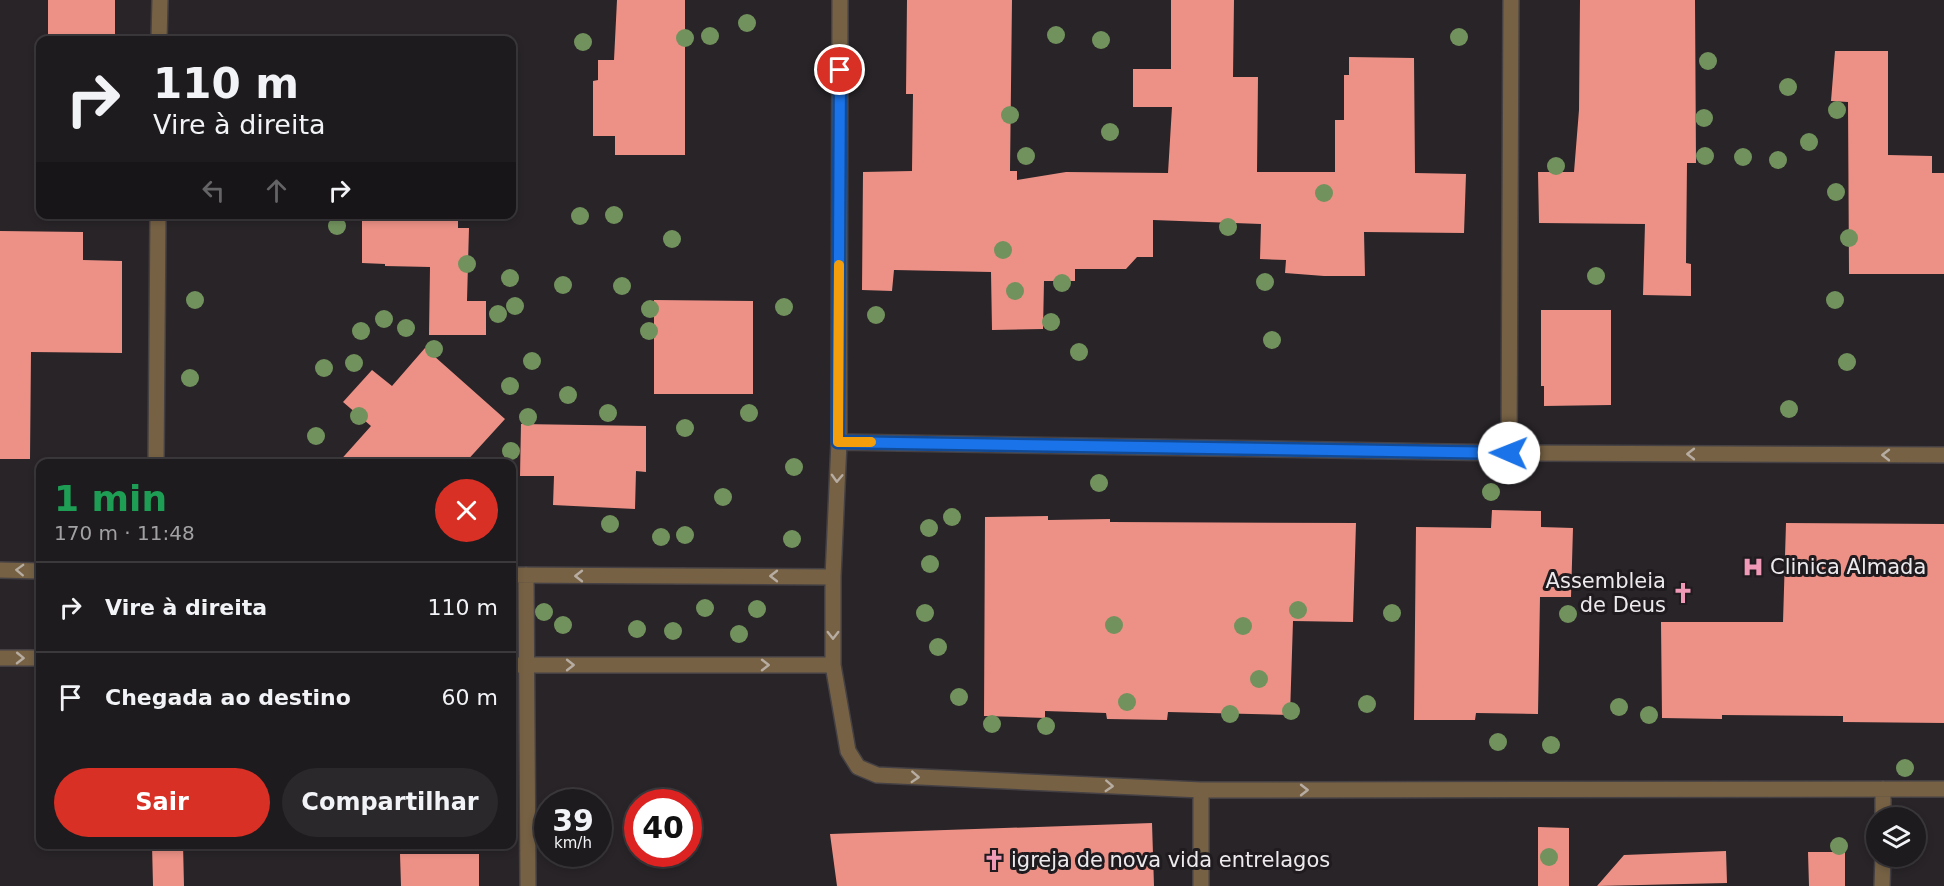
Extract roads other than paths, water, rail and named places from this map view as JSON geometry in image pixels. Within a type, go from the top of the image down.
[{"type":"street","points":[[159,36],[160,0]]},
{"type":"street","points":[[840,0],[838,442],[833,577],[833,665],[848,751],[852,761],[867,772],[877,775],[1201,790],[1944,789]]},
{"type":"street","points":[[1509,453],[1511,0]]},
{"type":"street","points":[[156,459],[158,219]]},
{"type":"street","points":[[838,442],[1509,453],[1944,456]]},
{"type":"street","points":[[0,570],[36,571]]},
{"type":"street","points":[[528,886],[528,665],[519,575],[833,577]]},
{"type":"street","points":[[0,658],[36,658]]},
{"type":"street","points":[[516,664],[833,665]]},
{"type":"street","points":[[1883,789],[1883,807]]},
{"type":"street","points":[[1201,790],[1202,886]]},
{"type":"street","points":[[1882,886],[1883,867]]},
{"type":"place","name":"Clinica Almada","points":[[1753,567]]},
{"type":"place","name":"Assembleia de Deus","points":[[1683,593]]},
{"type":"place","name":"igreja de nova vida entrelagos","points":[[994,860]]}]
